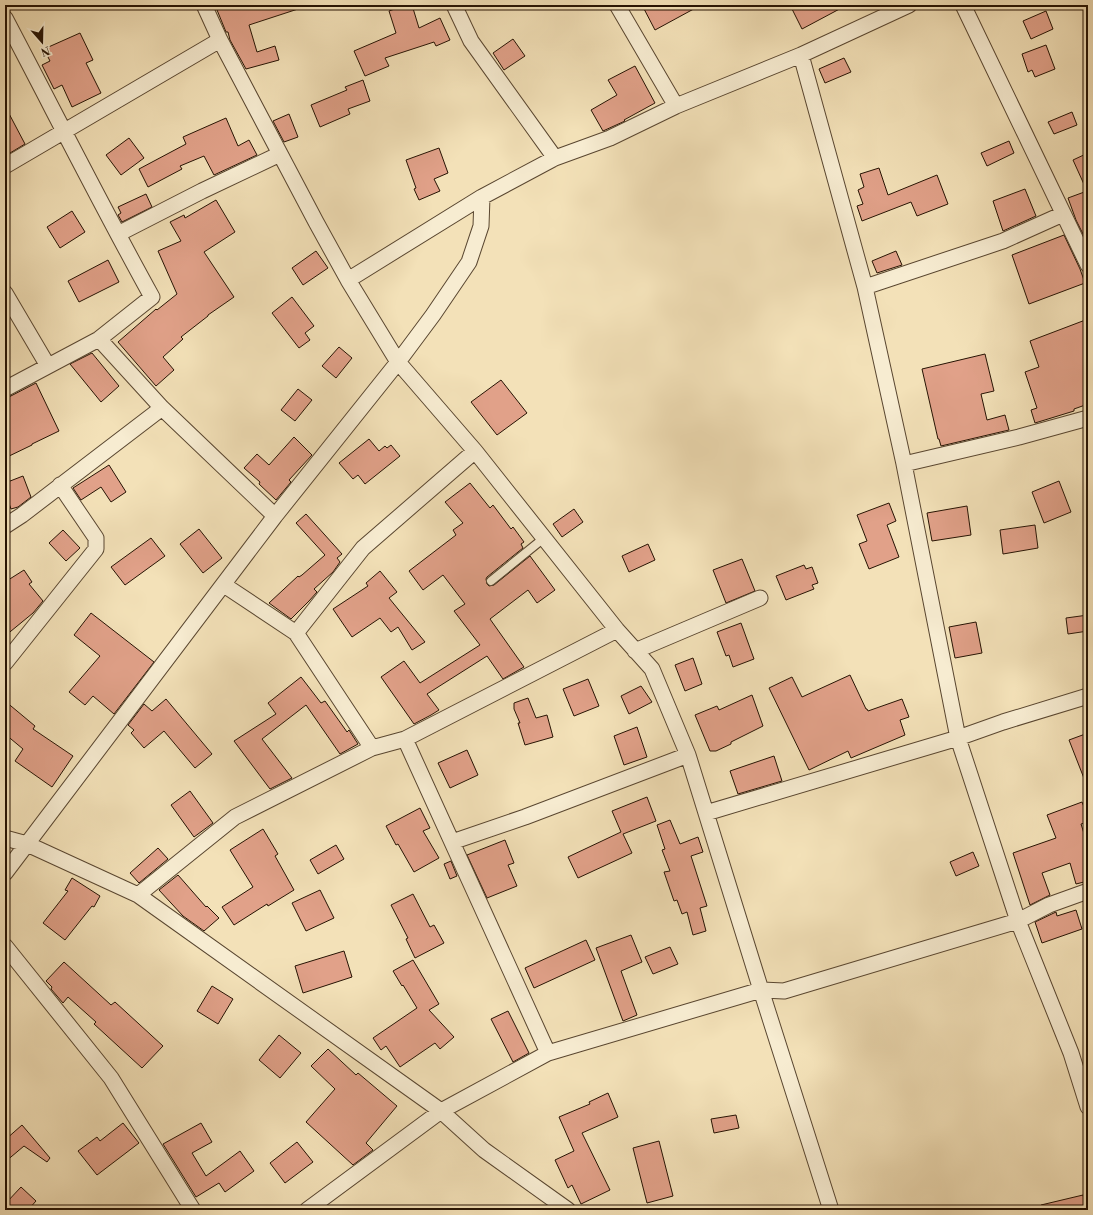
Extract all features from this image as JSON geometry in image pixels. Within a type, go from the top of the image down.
[{"type":"street","points":[[204,5],[220,40],[348,280],[398,362],[475,450],[617,630],[634,651],[652,669],[688,755],[761,990],[832,1210]]},
{"type":"street","points":[[454,5],[471,41],[555,158]]},
{"type":"street","points":[[617,5],[676,106]]},
{"type":"street","points":[[348,280],[482,197],[555,158],[610,138],[676,106],[801,55],[909,5]]},
{"type":"street","points":[[963,5],[1088,265]]},
{"type":"street","points":[[5,18],[152,297],[99,339],[5,389]]},
{"type":"street","points":[[5,166],[220,40]]},
{"type":"street","points":[[801,55],[865,287],[904,464],[958,738],[1018,921],[1071,1053],[1088,1107]]},
{"type":"street","points":[[118,234],[202,191],[280,154]]},
{"type":"street","points":[[5,873],[275,516],[398,362],[433,315],[469,262],[481,226],[482,197]]},
{"type":"street","points":[[865,287],[1002,241],[1064,214]]},
{"type":"street","points":[[5,293],[48,366]]},
{"type":"street","points":[[99,339],[162,408],[275,516]]},
{"type":"street","points":[[5,526],[22,515],[162,408]]},
{"type":"street","points":[[904,464],[1019,437],[1088,418]]},
{"type":"street","points":[[296,633],[363,548],[475,450]]},
{"type":"street","points":[[5,663],[96,549],[96,538],[60,485]]},
{"type":"street","points":[[224,584],[296,633],[372,748]]},
{"type":"street","points":[[634,651],[760,598]]},
{"type":"street","points":[[138,895],[235,817],[372,748],[405,739],[617,630]]},
{"type":"street","points":[[706,813],[958,738],[1003,722],[1088,696]]},
{"type":"street","points":[[405,739],[548,1053]]},
{"type":"street","points":[[452,842],[524,817],[688,755]]},
{"type":"street","points":[[5,838],[27,844],[138,895],[441,1111],[484,1150],[568,1210]]},
{"type":"street","points":[[307,1210],[441,1111],[548,1053],[761,990],[784,991],[1018,921],[1049,905],[1088,891]]},
{"type":"street","points":[[5,946],[111,1078],[193,1210]]},
{"type":"lane","points":[[491,581],[544,538]]},
{"type":"building","points":[[215,5],[301,5],[301,8],[249,25],[257,52],[275,46],[279,60],[246,69],[230,40],[228,32],[226,32]]},
{"type":"building","points":[[406,5],[412,5],[419,28],[440,18],[450,40],[436,46],[434,42],[385,58],[389,66],[365,76],[354,51],[396,33],[389,11]]},
{"type":"building","points":[[642,5],[701,5],[655,30]]},
{"type":"building","points":[[790,5],[847,5],[802,29]]},
{"type":"building","points":[[1046,11],[1053,29],[1031,39],[1023,21]]},
{"type":"building","points":[[80,33],[93,60],[86,63],[101,93],[72,107],[62,85],[54,89],[42,65],[50,61],[44,49]]},
{"type":"building","points":[[513,39],[525,56],[504,70],[493,53]]},
{"type":"building","points":[[1046,45],[1055,69],[1035,77],[1032,70],[1028,72],[1022,54]]},
{"type":"building","points":[[844,58],[851,72],[825,83],[819,69]]},
{"type":"building","points":[[635,66],[655,103],[624,120],[625,121],[603,131],[591,110],[617,95],[608,80]]},
{"type":"building","points":[[363,80],[370,101],[348,109],[350,114],[320,127],[311,105],[347,90],[345,87]]},
{"type":"building","points":[[5,106],[25,144],[5,156]]},
{"type":"building","points":[[1072,112],[1077,125],[1054,134],[1048,122]]},
{"type":"building","points":[[289,114],[298,137],[284,142],[273,121]]},
{"type":"building","points":[[226,118],[238,146],[249,140],[257,155],[214,175],[204,156],[180,166],[182,169],[148,187],[139,169],[186,144],[183,137]]},
{"type":"building","points":[[129,138],[144,158],[121,175],[106,155]]},
{"type":"building","points":[[1009,141],[1014,153],[987,166],[981,153]]},
{"type":"building","points":[[439,148],[448,173],[434,179],[440,191],[419,200],[414,189],[416,188],[406,160]]},
{"type":"building","points":[[1088,153],[1088,244],[1076,220],[1068,198],[1087,191],[1073,160]]},
{"type":"building","points":[[879,168],[888,195],[937,175],[948,204],[917,216],[911,202],[862,221],[857,206],[863,204],[858,190],[864,187],[860,174]]},
{"type":"building","points":[[1025,189],[1036,216],[1003,231],[993,201]]},
{"type":"building","points":[[146,194],[152,207],[122,222],[118,215],[121,213],[118,207]]},
{"type":"building","points":[[216,200],[235,232],[204,252],[234,297],[208,315],[181,337],[183,339],[163,357],[174,370],[156,386],[118,342],[156,309],[157,310],[177,294],[158,251],[181,241],[170,222],[184,215],[185,218]]},
{"type":"building","points":[[72,211],[85,232],[60,248],[47,227]]},
{"type":"building","points":[[1064,235],[1085,283],[1029,304],[1012,255]]},
{"type":"building","points":[[316,251],[328,268],[303,285],[292,268]]},
{"type":"building","points":[[896,251],[902,265],[877,273],[872,261]]},
{"type":"building","points":[[108,260],[119,282],[79,302],[68,281]]},
{"type":"building","points":[[292,297],[314,326],[305,333],[310,340],[299,348],[272,313]]},
{"type":"building","points":[[1088,319],[1088,404],[1074,409],[1074,411],[1035,423],[1031,410],[1037,408],[1025,372],[1039,367],[1030,341]]},
{"type":"building","points":[[339,347],[352,358],[336,378],[322,366]]},
{"type":"building","points":[[92,353],[119,386],[101,402],[70,364]]},
{"type":"building","points":[[985,354],[994,391],[981,394],[987,420],[1005,415],[1009,430],[941,446],[938,439],[922,369]]},
{"type":"building","points":[[501,380],[527,413],[497,435],[471,402]]},
{"type":"building","points":[[36,383],[59,431],[5,458],[5,399]]},
{"type":"building","points":[[298,389],[312,400],[295,421],[281,410]]},
{"type":"building","points":[[294,437],[312,455],[289,480],[291,482],[276,500],[259,484],[260,482],[244,468],[257,454],[269,465]]},
{"type":"building","points":[[369,439],[379,451],[385,446],[387,448],[391,445],[400,456],[365,484],[358,475],[353,479],[339,463]]},
{"type":"building","points":[[109,465],[126,492],[111,502],[101,487],[81,500],[73,488]]},
{"type":"building","points":[[23,476],[31,497],[18,507],[11,509],[5,492],[5,483]]},
{"type":"building","points":[[1059,481],[1071,512],[1044,523],[1032,492]]},
{"type":"building","points":[[470,483],[490,508],[493,505],[511,529],[513,527],[524,542],[521,544],[523,548],[487,577],[487,584],[489,586],[494,585],[530,556],[555,590],[537,603],[528,590],[490,619],[524,667],[503,679],[487,656],[427,694],[439,710],[414,724],[381,677],[404,661],[420,683],[480,645],[454,611],[465,604],[443,575],[423,590],[409,571],[456,535],[453,530],[463,523],[445,502]]},
{"type":"building","points":[[889,503],[896,521],[887,525],[899,557],[869,569],[859,544],[867,541],[857,515]]},
{"type":"building","points":[[967,506],[971,535],[932,541],[927,513]]},
{"type":"building","points":[[574,509],[583,522],[562,537],[553,524]]},
{"type":"building","points":[[306,514],[342,554],[337,558],[340,562],[333,572],[314,589],[317,592],[291,619],[269,603],[298,576],[299,577],[302,575],[325,555],[296,523]]},
{"type":"building","points":[[1035,525],[1038,548],[1003,554],[1000,530]]},
{"type":"building","points":[[199,529],[222,558],[203,573],[180,544]]},
{"type":"building","points":[[63,530],[80,548],[66,561],[49,543]]},
{"type":"building","points":[[151,538],[165,556],[125,585],[111,567]]},
{"type":"building","points":[[648,544],[655,560],[629,572],[622,556]]},
{"type":"building","points":[[742,559],[755,591],[726,603],[713,570]]},
{"type":"building","points":[[804,565],[806,569],[812,567],[818,583],[812,585],[814,589],[786,600],[776,576]]},
{"type":"building","points":[[24,570],[32,582],[29,584],[43,601],[33,613],[5,636],[5,582]]},
{"type":"building","points":[[380,571],[397,592],[389,598],[425,642],[412,650],[398,627],[391,632],[380,618],[352,637],[333,609],[368,586],[366,583]]},
{"type":"building","points":[[91,613],[154,662],[114,714],[93,696],[85,705],[69,692],[100,656],[74,635]]},
{"type":"building","points":[[1088,615],[1088,631],[1068,634],[1066,618]]},
{"type":"building","points":[[976,622],[982,653],[955,658],[949,627]]},
{"type":"building","points":[[741,623],[754,659],[733,667],[729,655],[726,656],[717,632]]},
{"type":"building","points":[[693,658],[702,684],[685,691],[675,665]]},
{"type":"building","points":[[850,675],[868,711],[902,699],[909,717],[900,720],[905,735],[851,758],[848,751],[809,770],[769,688],[792,677],[802,697]]},
{"type":"building","points":[[301,677],[321,703],[325,701],[347,732],[349,730],[358,744],[340,754],[306,705],[262,739],[292,778],[270,789],[234,741],[276,714],[268,703]]},
{"type":"building","points":[[588,679],[599,706],[574,716],[563,689]]},
{"type":"building","points":[[641,686],[652,702],[629,714],[621,696]]},
{"type":"building","points":[[752,695],[763,726],[731,742],[731,744],[716,751],[710,751],[695,715],[717,706],[719,710]]},
{"type":"building","points":[[528,698],[536,718],[547,715],[553,737],[525,745],[518,723],[520,723],[514,709],[514,703]]},
{"type":"building","points":[[166,699],[212,754],[195,768],[164,731],[144,748],[131,733],[134,730],[128,725],[144,704],[152,711]]},
{"type":"building","points":[[5,701],[35,726],[33,729],[73,756],[52,787],[15,761],[23,749],[5,734]]},
{"type":"building","points":[[637,727],[647,757],[624,765],[614,736]]},
{"type":"building","points":[[1088,733],[1088,786],[1087,786],[1069,740]]},
{"type":"building","points":[[467,750],[478,775],[450,788],[438,763]]},
{"type":"building","points":[[774,756],[782,781],[738,794],[730,771]]},
{"type":"building","points":[[190,791],[213,823],[194,837],[171,805]]},
{"type":"building","points":[[647,797],[656,821],[623,834],[632,853],[578,878],[568,857],[621,832],[612,811]]},
{"type":"building","points":[[1082,802],[1088,817],[1088,822],[1081,824],[1088,846],[1088,881],[1076,884],[1070,863],[1042,873],[1050,895],[1030,905],[1013,853],[1056,838],[1047,815]]},
{"type":"building","points":[[420,808],[430,828],[423,831],[439,858],[414,872],[398,844],[396,845],[386,826]]},
{"type":"building","points":[[670,820],[680,844],[698,837],[703,852],[691,856],[707,906],[700,908],[706,931],[693,935],[687,912],[682,914],[677,900],[674,901],[664,872],[670,871],[662,850],[665,849],[657,825]]},
{"type":"building","points":[[263,829],[278,854],[275,856],[294,890],[268,906],[267,904],[234,925],[222,907],[253,887],[230,850]]},
{"type":"building","points":[[505,840],[514,863],[508,865],[517,886],[487,898],[467,855]]},
{"type":"building","points":[[336,845],[344,859],[318,874],[310,860]]},
{"type":"building","points":[[158,848],[168,859],[139,883],[130,873]]},
{"type":"building","points":[[973,852],[979,866],[956,876],[950,862]]},
{"type":"building","points":[[451,861],[457,876],[450,879],[444,864]]},
{"type":"building","points":[[178,875],[206,907],[207,906],[219,918],[204,931],[183,916],[159,890]]},
{"type":"building","points":[[72,878],[100,896],[94,907],[92,906],[65,940],[43,923],[68,891],[65,890]]},
{"type":"building","points":[[320,890],[334,918],[306,931],[292,903]]},
{"type":"building","points":[[413,894],[430,927],[434,925],[444,943],[415,958],[406,939],[408,938],[391,905]]},
{"type":"building","points":[[1076,910],[1082,929],[1042,943],[1035,922],[1056,912],[1057,916]]},
{"type":"building","points":[[631,935],[642,962],[621,971],[637,1015],[623,1021],[596,948]]},
{"type":"building","points":[[586,940],[595,960],[534,988],[525,968]]},
{"type":"building","points":[[670,947],[678,964],[653,974],[645,957]]},
{"type":"building","points":[[344,951],[352,977],[303,993],[295,966]]},
{"type":"building","points":[[413,960],[439,1004],[429,1010],[454,1037],[440,1049],[435,1043],[400,1067],[386,1046],[381,1050],[373,1038],[417,1008],[393,971]]},
{"type":"building","points":[[64,962],[111,1005],[115,1002],[163,1046],[142,1068],[94,1024],[96,1022],[68,997],[63,1003],[51,989],[52,987],[46,981]]},
{"type":"building","points":[[212,986],[233,999],[218,1024],[197,1011]]},
{"type":"building","points":[[508,1011],[529,1053],[513,1062],[491,1019]]},
{"type":"building","points":[[279,1035],[301,1053],[280,1078],[259,1060]]},
{"type":"building","points":[[328,1049],[356,1075],[358,1073],[397,1106],[366,1143],[373,1150],[353,1165],[306,1122],[335,1089],[311,1066]]},
{"type":"building","points":[[608,1093],[618,1117],[582,1133],[610,1190],[581,1204],[572,1185],[568,1188],[555,1160],[574,1151],[559,1117],[590,1104],[589,1102]]},
{"type":"building","points":[[736,1115],[739,1128],[714,1133],[711,1119]]},
{"type":"building","points":[[123,1123],[139,1143],[97,1175],[78,1151],[97,1137],[100,1141]]},
{"type":"building","points":[[201,1123],[212,1142],[192,1153],[206,1176],[240,1151],[254,1171],[225,1192],[219,1183],[196,1197],[163,1144]]},
{"type":"building","points":[[22,1125],[50,1158],[47,1162],[24,1146],[5,1162],[5,1140]]},
{"type":"building","points":[[659,1141],[673,1196],[647,1203],[633,1148]]},
{"type":"building","points":[[297,1142],[313,1162],[285,1183],[270,1163]]},
{"type":"building","points":[[21,1187],[36,1201],[28,1210],[14,1210],[6,1203]]},
{"type":"building","points":[[1083,1195],[1087,1210],[1042,1210],[1041,1205]]}]
